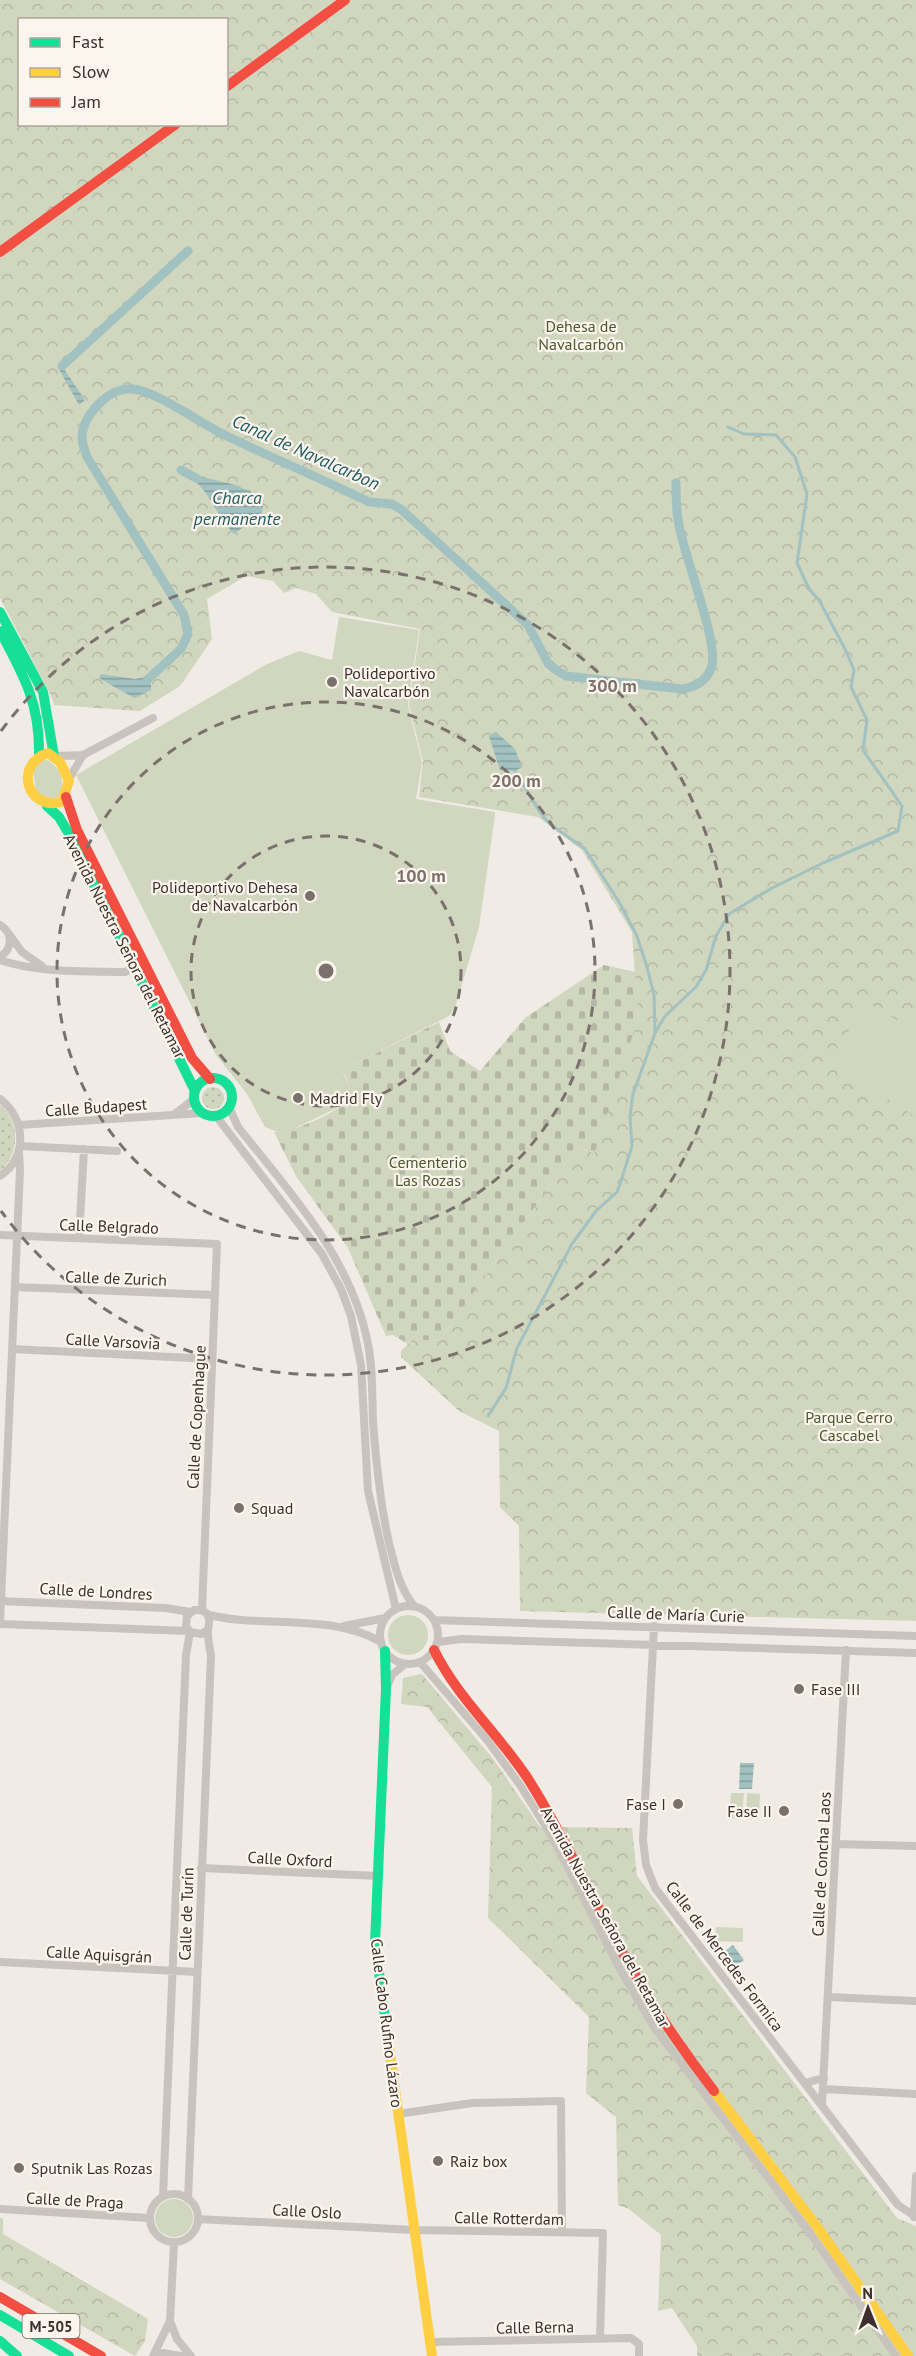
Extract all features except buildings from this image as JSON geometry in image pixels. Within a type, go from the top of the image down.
[{"type":"main road","points":[[228,86],[345,0]]},
{"type":"main road","points":[[0,252],[173,126]]},
{"type":"main road","points":[[0,612],[43,692],[54,756],[66,769],[69,779],[66,797],[62,802],[47,806],[32,795],[27,778],[32,759],[39,754],[54,756]]},
{"type":"main road","points":[[0,631],[34,696],[41,726],[39,754]]},
{"type":"main road","name":"Avenida Nuestra Señora del Retamar","points":[[66,797],[77,830],[192,1058],[210,1079]]},
{"type":"main road","name":"Avenida Nuestra Señora del Retamar","points":[[47,806],[60,818],[69,834],[195,1095]]},
{"type":"main road","points":[[210,1079],[221,1080],[229,1088],[232,1098],[229,1107],[216,1116],[203,1113],[195,1095],[204,1081],[210,1079]]},
{"type":"main road","name":"Avenida Nuestra Señora del Retamar","points":[[436,1646],[446,1674],[496,1734],[529,1780],[564,1840],[630,1966],[679,2045],[806,2211],[908,2356]]},
{"type":"main road","name":"Calle Cabo Rufino Lázaro","points":[[383,1647],[386,1689],[375,1943],[432,2356]]},
{"type":"main road","name":"M-505","points":[[0,2297],[101,2356]]},
{"type":"main road","name":"M-505","points":[[0,2315],[69,2356]]},
{"type":"main road","name":"M-505","points":[[0,2341],[17,2356]]},
{"type":"main road","points":[[0,2350],[8,2356]]},
{"type":"street","points":[[54,756],[83,755],[153,718]]},
{"type":"street","points":[[69,779],[83,755]]},
{"type":"street","points":[[0,924],[22,951],[43,967]]},
{"type":"street","points":[[9,934],[8,950],[0,959],[18,966],[125,972],[134,968]]},
{"type":"street","points":[[174,1115],[195,1095]]},
{"type":"street","points":[[0,1100],[14,1113],[19,1125],[18,1236],[0,1623],[189,1631],[201,1634],[234,1621],[339,1626],[385,1618],[396,1609],[414,1606],[422,1609],[434,1620],[436,1646],[420,1662],[405,1664],[393,1659],[383,1647],[364,1633],[339,1626]]},
{"type":"street","points":[[229,1107],[238,1127],[331,1249],[350,1285],[361,1313],[371,1363],[375,1454],[383,1512],[400,1584],[414,1606]]},
{"type":"street","name":"Calle Budapest","points":[[19,1125],[203,1113]]},
{"type":"street","points":[[216,1116],[322,1254],[341,1289],[351,1316],[361,1365],[368,1491],[396,1609]]},
{"type":"street","points":[[19,1149],[117,1151]]},
{"type":"street","points":[[0,1176],[13,1163],[19,1149]]},
{"type":"street","points":[[79,1238],[84,1149]]},
{"type":"street","name":"Calle Belgrado","points":[[0,1235],[217,1244]]},
{"type":"street","name":"Calle de Copenhague","points":[[199,1612],[217,1244]]},
{"type":"street","name":"Calle de Zurich","points":[[15,1287],[215,1295]]},
{"type":"street","name":"Calle Varsovia","points":[[12,1349],[212,1359]]},
{"type":"street","name":"Calle de Londres","points":[[1,1601],[166,1608],[199,1612],[234,1621]]},
{"type":"street","name":"Calle de Turín","points":[[163,2196],[186,1654],[189,1631],[185,1621],[199,1612],[209,1629],[210,1656],[188,2199]]},
{"type":"street","points":[[383,1647],[380,1634],[385,1618]]},
{"type":"street","name":"Calle de María Curie","points":[[434,1620],[916,1636]]},
{"type":"street","name":"Calle de Mercedes Formica","points":[[654,1626],[643,1840],[646,1865],[655,1888],[898,2205],[915,2217]]},
{"type":"street","name":"Calle de María Curie","points":[[436,1646],[462,1639],[916,1653]]},
{"type":"street","name":"Calle de Concha Laos","points":[[822,2105],[846,1650]]},
{"type":"street","name":"Avenida Nuestra Señora del Retamar","points":[[420,1662],[469,1717],[520,1785],[551,1835],[621,1971],[654,2027],[810,2233],[896,2356]]},
{"type":"street","points":[[386,1689],[393,1675],[405,1664]]},
{"type":"street","points":[[836,1844],[916,1846]]},
{"type":"street","name":"Calle Oxford","points":[[201,1868],[378,1876]]},
{"type":"street","name":"Calle Aquisgrán","points":[[0,1962],[197,1972]]},
{"type":"street","points":[[828,1997],[916,2001]]},
{"type":"street","points":[[805,2083],[824,2078]]},
{"type":"street","points":[[823,2089],[916,2094]]},
{"type":"street","points":[[398,2114],[472,2103],[561,2101],[562,2232]]},
{"type":"street","points":[[915,2217],[916,2176]]},
{"type":"street","points":[[176,2194],[188,2199],[194,2205],[198,2219],[190,2236],[174,2243],[156,2236],[149,2218],[156,2201],[163,2196],[176,2194]]},
{"type":"street","name":"Calle de Praga","points":[[0,2209],[149,2218]]},
{"type":"street","name":"Calle Oslo","points":[[198,2219],[414,2230]]},
{"type":"street","name":"Calle Rotterdam","points":[[414,2230],[603,2233],[600,2339]]},
{"type":"street","points":[[154,2356],[170,2321],[174,2243]]},
{"type":"street","points":[[170,2321],[188,2355]]},
{"type":"street","name":"Calle Berna","points":[[429,2342],[631,2338],[639,2344],[639,2356]]},
{"type":"street","points":[[154,2356],[163,2353],[188,2355]]},
{"type":"green space","name":"Dehesa de Navalcarbón","points":[[0,0],[916,0],[916,1621],[520,1611],[519,1526],[500,1507],[499,1431],[459,1411],[401,1357],[401,1351],[413,1339],[439,1341],[578,1146],[587,1151],[638,1019],[632,932],[582,850],[538,817],[419,797],[423,762],[409,705],[420,629],[332,612],[316,594],[296,588],[284,593],[273,581],[246,576],[207,599],[212,639],[180,686],[140,711],[54,705],[0,598]]},
{"type":"green space","name":"Polideportivo Dehesa de Navalcarbón","points":[[339,617],[419,630],[408,705],[422,763],[416,799],[495,812],[495,815],[479,927],[455,1008],[449,1016],[342,1070],[350,1089],[345,1104],[283,1134],[265,1127],[247,1094],[216,1055],[76,775],[267,664],[299,651],[332,660]]},
{"type":"green space","points":[[47,760],[58,770],[62,785],[61,795],[51,801],[36,792],[33,768],[39,761]]},
{"type":"green space","name":"Cementerio Las Rozas","points":[[604,965],[635,972],[638,1019],[594,1154],[578,1146],[439,1341],[413,1339],[408,1344],[393,1335],[386,1336],[348,1248],[296,1176],[274,1132],[303,1125],[337,1109],[345,1103],[349,1093],[348,1083],[342,1070],[439,1022],[450,1051],[480,1071],[525,1018]]},
{"type":"green space","points":[[864,1001],[916,1031],[916,1117],[837,1066],[845,1038]]},
{"type":"green space","points":[[213,1087],[221,1090],[224,1098],[221,1106],[213,1109],[205,1106],[202,1098],[205,1090]]},
{"type":"green space","points":[[0,1105],[12,1120],[15,1138],[11,1156],[0,1171]]},
{"type":"green space","points":[[408,1615],[422,1621],[428,1635],[422,1649],[408,1655],[394,1649],[388,1635],[394,1621]]},
{"type":"green space","points":[[422,1674],[494,1760],[540,1827],[632,1828],[637,1876],[897,2218],[916,2226],[916,2356],[697,2356],[697,2346],[672,2308],[658,2311],[661,2235],[629,2209],[618,2205],[616,2117],[586,2093],[589,2017],[488,1918],[492,1787],[427,1707],[401,1704],[403,1678]]},
{"type":"green space","points":[[731,1793],[744,1793],[742,1819],[729,1818]]},
{"type":"green space","points":[[747,1793],[760,1794],[759,1819],[746,1818]]},
{"type":"green space","points":[[716,1927],[743,1928],[743,1942],[715,1941]]},
{"type":"green space","points":[[174,2199],[187,2205],[193,2218],[187,2231],[174,2237],[161,2231],[155,2218],[161,2205]]},
{"type":"green space","points":[[0,2218],[3,2218],[3,2234],[148,2319],[145,2341],[135,2356],[0,2279]]},
{"type":"water","points":[[62,366],[85,400],[79,405],[59,369]]},
{"type":"water","name":"Charca permanente","points":[[198,476],[236,485],[259,496],[263,507],[262,513],[234,534],[205,492],[194,481]]},
{"type":"water","points":[[101,674],[135,679],[145,677],[151,684],[151,690],[134,698],[99,678]]},
{"type":"water","points":[[496,732],[515,749],[522,767],[515,771],[500,770],[489,736]]},
{"type":"water","points":[[740,1763],[754,1763],[752,1789],[739,1789]]},
{"type":"water","points":[[733,1945],[744,1960],[734,1967],[722,1953]]},
{"type":"waterway","points":[[62,366],[188,251]]},
{"type":"waterway","name":"Canal de Navalcarbon","points":[[147,680],[181,649],[188,634],[184,615],[87,457],[82,440],[86,422],[95,408],[109,396],[125,389],[154,395],[223,434],[369,502],[392,504],[402,510],[528,625],[548,663],[566,676],[682,689],[692,687],[708,675],[713,653],[700,597],[682,539],[676,483]]},
{"type":"waterway","points":[[655,1033],[665,1016],[696,987],[706,970],[716,936],[729,914],[772,888],[898,831],[902,806],[863,750],[867,720],[851,687],[854,670],[819,600],[809,589],[797,563],[807,494],[795,457],[776,435],[744,434],[728,427]]},
{"type":"waterway","points":[[181,470],[196,478]]},
{"type":"waterway","points":[[254,519],[257,523]]},
{"type":"waterway","points":[[488,1416],[506,1388],[517,1348],[572,1244],[596,1211],[617,1192],[632,1146],[630,1116],[633,1094],[655,1033],[654,995],[647,967],[637,936],[619,902],[585,849],[550,824],[539,811],[515,771]]},
{"type":"traffic: fast","points":[[0,612],[43,692],[54,756]]},
{"type":"traffic: fast","points":[[0,631],[23,675],[33,704],[37,719],[39,754]]},
{"type":"traffic: fast","points":[[47,806],[59,817],[69,834],[195,1091]]},
{"type":"traffic: fast","points":[[213,1078],[226,1084],[232,1097],[226,1110],[213,1116],[200,1110],[194,1097],[200,1084],[213,1078]]},
{"type":"traffic: fast","points":[[385,1651],[386,1689],[375,1943],[387,2032]]},
{"type":"traffic: fast","points":[[0,2315],[69,2356]]},
{"type":"traffic: fast","points":[[0,2341],[17,2356]]},
{"type":"traffic: slow","points":[[48,753],[60,762],[69,781],[62,802],[50,803],[40,800],[29,785],[28,776],[31,767],[37,759],[48,753]]},
{"type":"traffic: slow","points":[[387,2032],[432,2356]]},
{"type":"traffic: slow","points":[[714,2091],[818,2228],[908,2356]]},
{"type":"traffic: jam","points":[[228,86],[345,0]]},
{"type":"traffic: jam","points":[[0,252],[173,126]]},
{"type":"traffic: jam","points":[[66,797],[77,830],[192,1058],[210,1079]]},
{"type":"traffic: jam","points":[[434,1650],[455,1685],[530,1782],[640,1982],[691,2061],[714,2091]]},
{"type":"traffic: jam","points":[[0,2297],[101,2356]]},
{"type":"place","name":"Polideportivo Navalcarbón","points":[[332,682]]},
{"type":"place","name":"Polideportivo Dehesa de Navalcarbón","points":[[310,896]]},
{"type":"place","name":"Madrid Fly","points":[[298,1098]]},
{"type":"place","name":"Squad","points":[[239,1508]]},
{"type":"place","name":"Fase III","points":[[799,1689]]},
{"type":"place","name":"Fase I","points":[[678,1804]]},
{"type":"place","name":"Fase II","points":[[784,1811]]},
{"type":"place","name":"Raiz box","points":[[438,2161]]},
{"type":"place","name":"Sputnik Las Rozas","points":[[19,2168]]},
{"type":"park label","name":"Parque Cerro Cascabel","points":[[849,1426]]}]
